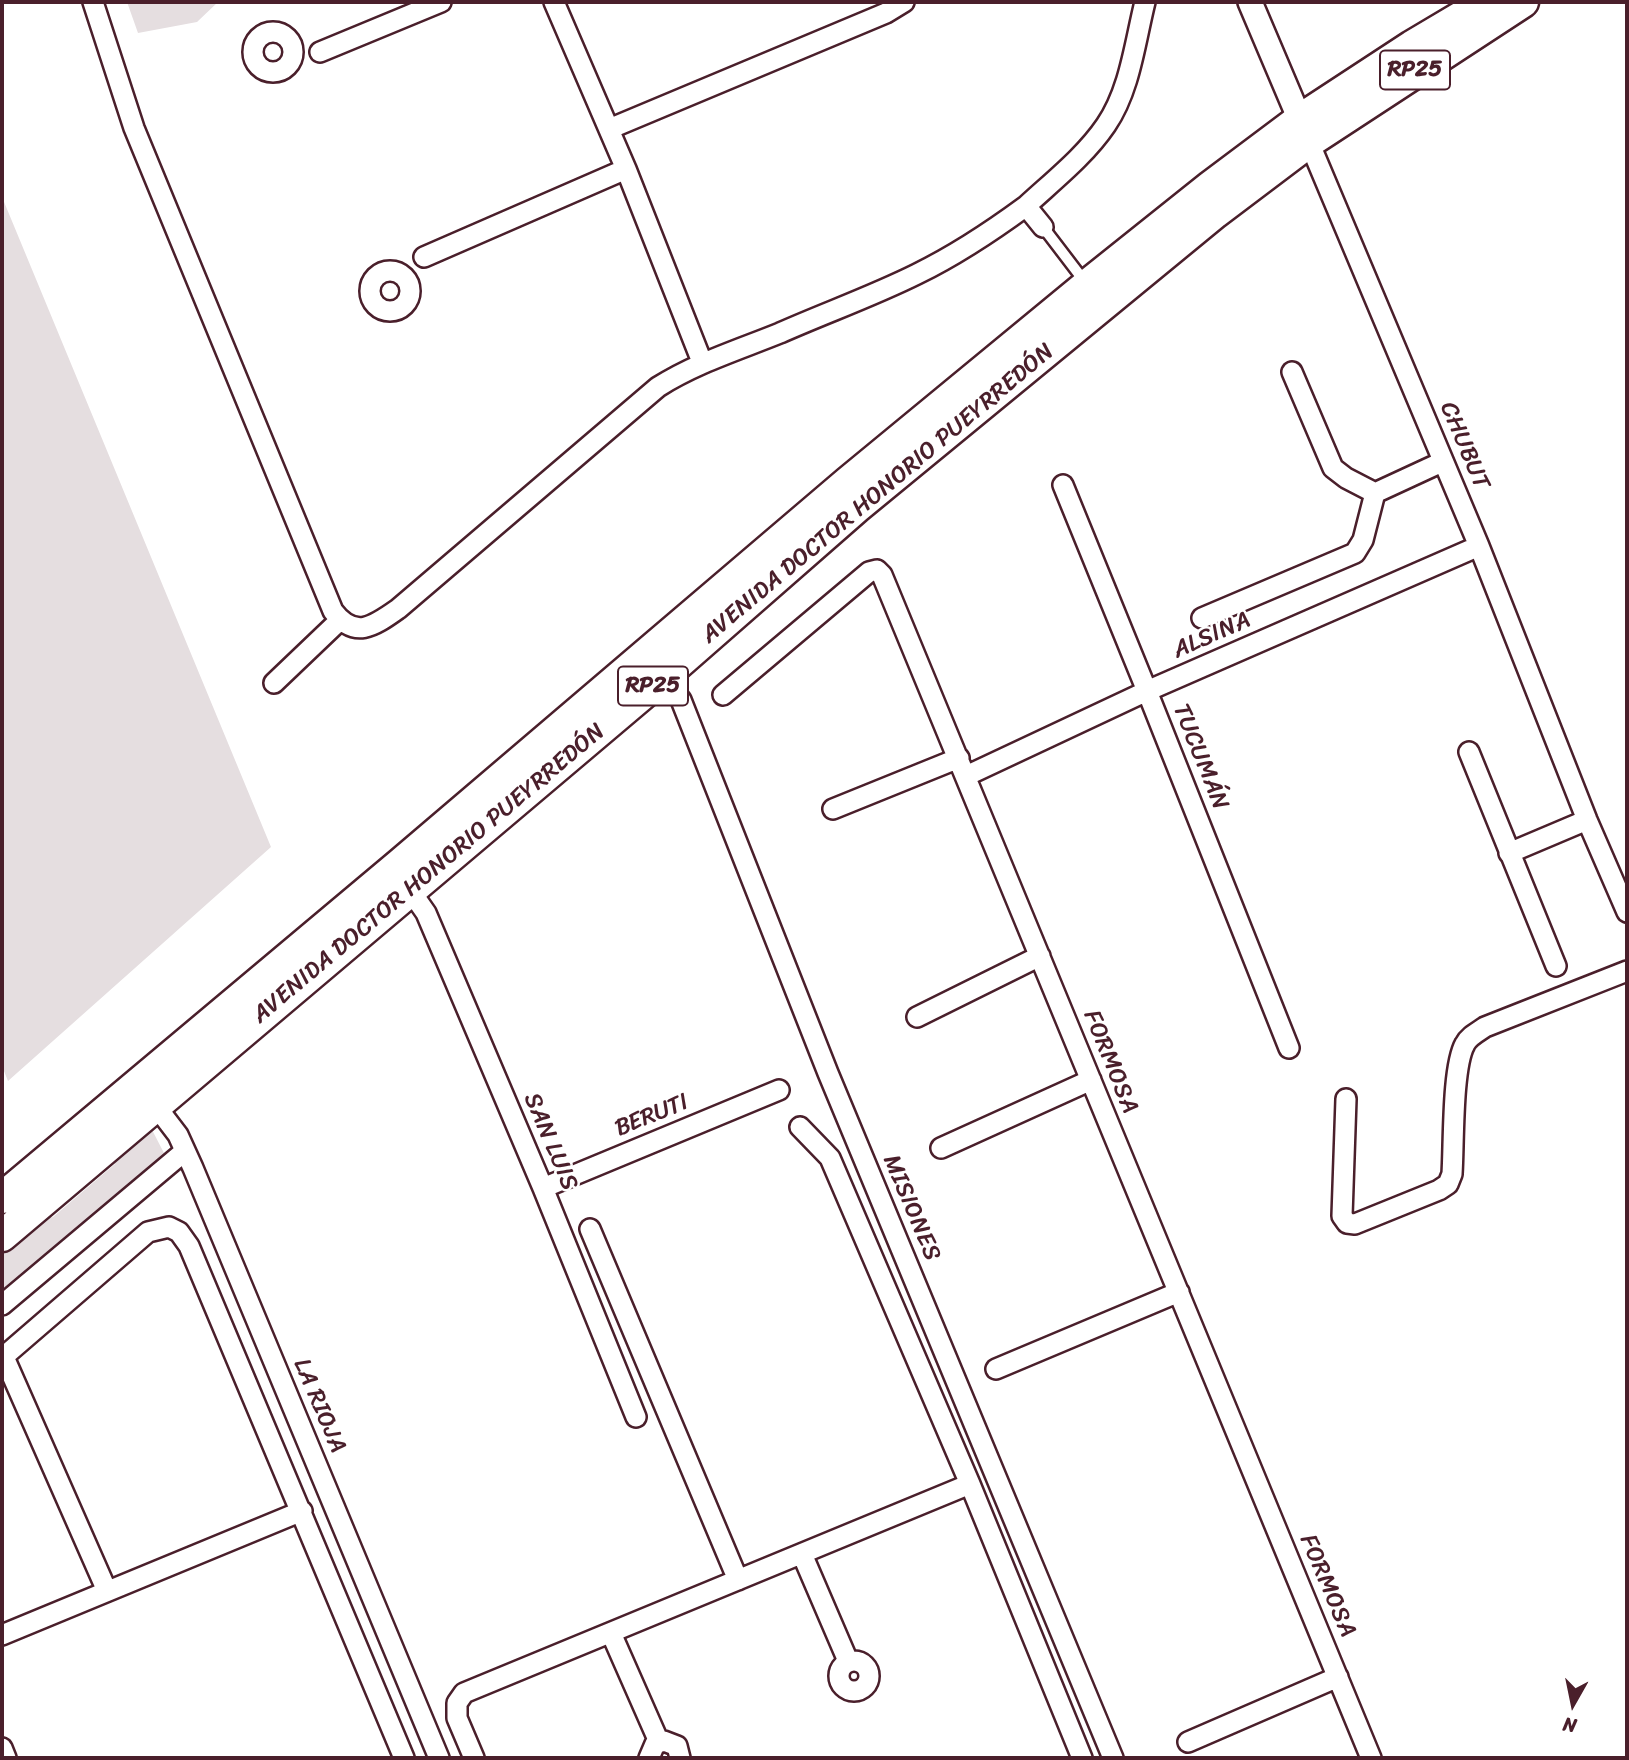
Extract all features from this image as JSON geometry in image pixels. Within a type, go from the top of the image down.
[{"type":"main road","name":"AVENIDA DOCTOR HONORIO PUEYRREDÓN","points":[[1304,131],[1412,46],[1486,2]]},
{"type":"main road","name":"AVENIDA DOCTOR HONORIO PUEYRREDÓN","points":[[2,1236],[663,677],[1095,295],[1210,186],[1419,68],[1523,2]]},
{"type":"main road","name":"AVENIDA DOCTOR HONORIO PUEYRREDÓN","points":[[2,1198],[138,1081],[400,864],[848,482],[1095,295]]},
{"type":"street","points":[[93,2],[134,128],[222,336],[333,611],[340,620],[361,628],[376,625],[398,609],[658,387],[702,362],[751,345],[917,274],[962,249],[1027,206],[1093,142],[1108,123],[1125,82],[1145,2]]},
{"type":"street","points":[[320,52],[309,52],[292,44],[283,34],[270,32],[263,34],[254,43],[253,56],[260,67],[272,72],[441,2]]},
{"type":"street","points":[[554,2],[626,169],[702,362]]},
{"type":"street","points":[[609,129],[886,13],[904,2]]},
{"type":"street","name":"CHUBUT","points":[[1250,2],[1479,546],[1587,820],[1627,912]]},
{"type":"street","points":[[285,68],[292,57],[292,44]]},
{"type":"street","points":[[424,257],[416,265],[409,283],[410,296],[402,307],[390,311],[378,307],[370,296],[370,289],[376,277],[626,169]]},
{"type":"street","points":[[1027,206],[1043,227]]},
{"type":"street","points":[[387,271],[400,273],[409,283]]},
{"type":"street","points":[[1292,372],[1333,468],[1346,478],[1376,493]]},
{"type":"street","points":[[1202,618],[1355,553],[1363,540],[1376,493],[1442,462]]},
{"type":"street","name":"TUCUMÁN","points":[[1063,485],[1289,1048]]},
{"type":"street","name":"ALSINA","points":[[833,809],[962,767],[1147,691],[1479,546]]},
{"type":"street","name":"FORMOSA","points":[[723,695],[869,572],[877,570],[882,575],[1371,1758]]},
{"type":"street","points":[[274,683],[340,620]]},
{"type":"street","name":"MISIONES","points":[[663,677],[681,700],[828,1073],[1113,1758]]},
{"type":"street","points":[[1469,752],[1556,966]]},
{"type":"street","points":[[1509,853],[1587,820]]},
{"type":"street","name":"SAN LUIS","points":[[410,890],[426,913],[543,1188],[636,1417]]},
{"type":"street","points":[[917,1017],[1040,956]]},
{"type":"street","points":[[1346,1099],[1342,1216],[1347,1223],[1355,1224],[1448,1184],[1452,1174],[1458,1068],[1466,1042],[1473,1035],[1486,1027],[1627,971]]},
{"type":"street","points":[[941,1149],[1091,1080]]},
{"type":"street","name":"LA RIOJA","points":[[138,1081],[178,1135],[439,1758]]},
{"type":"street","name":"BERUTI","points":[[543,1188],[779,1090]]},
{"type":"street","points":[[800,1127],[830,1158],[970,1484],[1082,1758]]},
{"type":"street","points":[[2,1305],[185,1151]]},
{"type":"street","points":[[107,1591],[3,1358],[148,1232],[169,1227],[179,1232],[189,1247],[404,1758]]},
{"type":"street","points":[[590,1229],[737,1580]]},
{"type":"street","points":[[996,1369],[1179,1292]]},
{"type":"street","points":[[474,1758],[457,1718],[457,1703],[464,1693],[970,1484]]},
{"type":"street","points":[[2,1635],[302,1511]]},
{"type":"street","points":[[802,1554],[848,1661]]},
{"type":"street","points":[[611,1633],[654,1750],[674,1743],[680,1751],[680,1758]]},
{"type":"street","points":[[1188,1742],[1338,1677]]},
{"type":"street","points":[[2,1748],[6,1758]]},
{"type":"lane","points":[[1043,227],[1095,295]]},
{"type":"shaded area","points":[[127,2],[218,2],[197,22],[138,33]]},
{"type":"shaded area","points":[[2,197],[271,847],[8,1081],[2,1066]]},
{"type":"shaded area","points":[[149,1124],[165,1155],[2,1298],[2,1250],[37,1220],[53,1217],[115,1164],[119,1149]]}]
